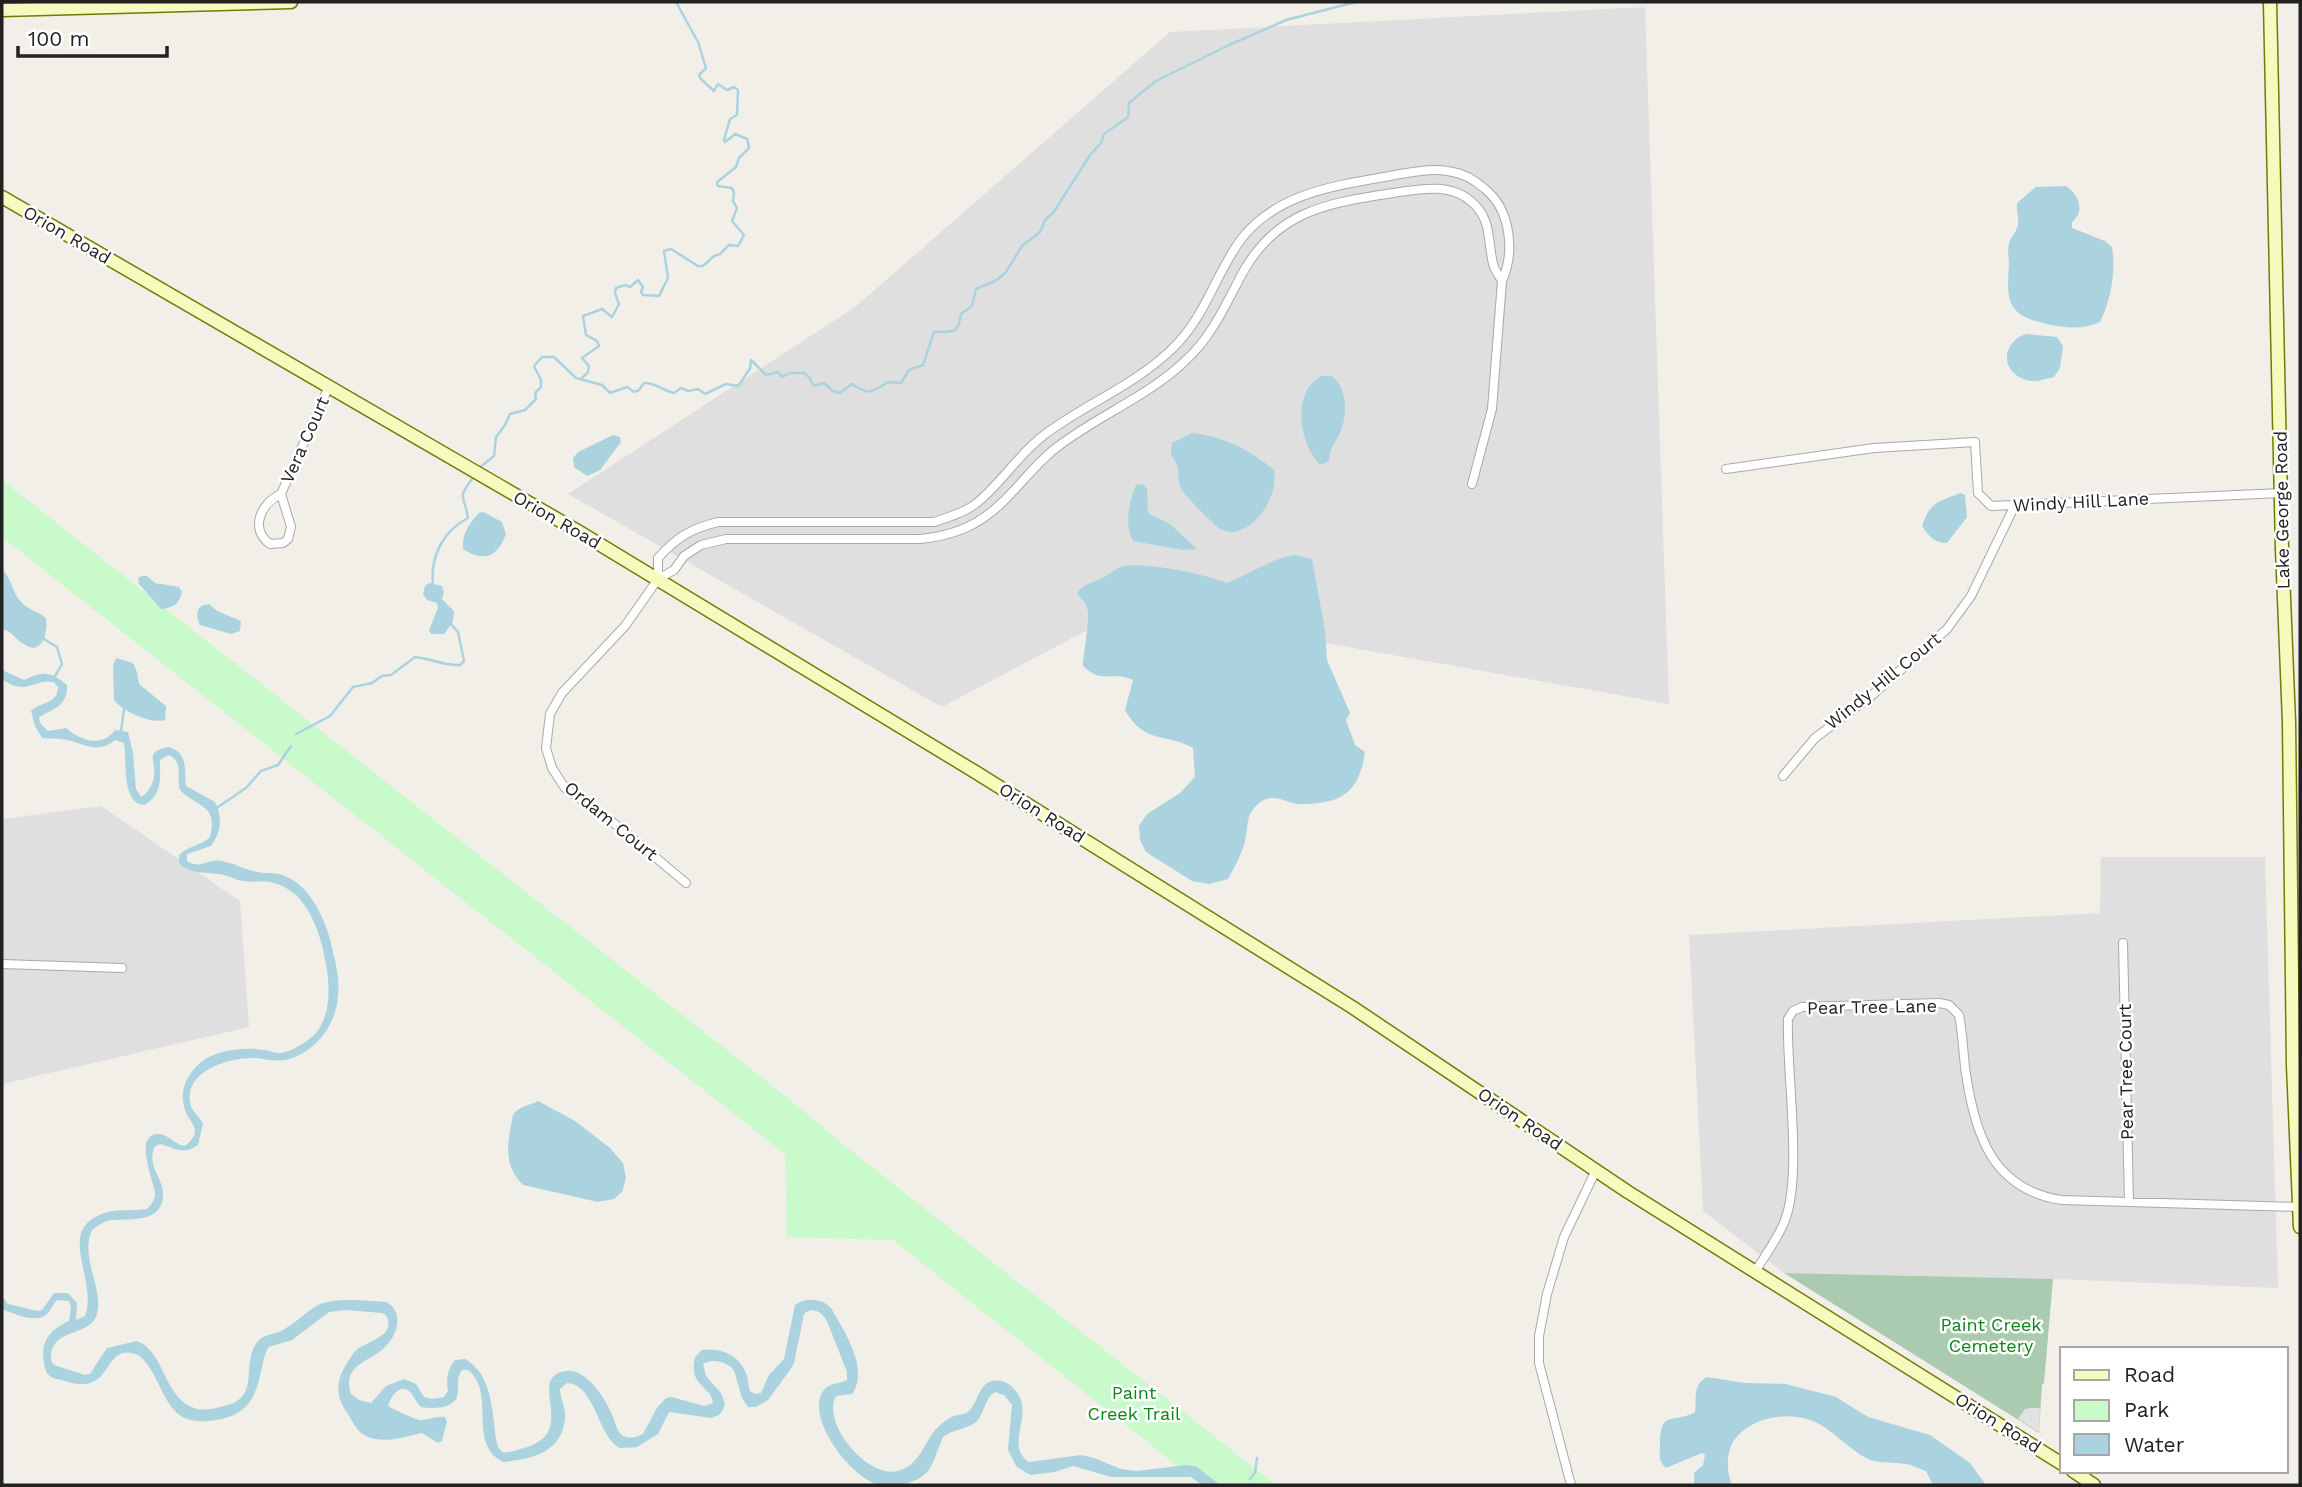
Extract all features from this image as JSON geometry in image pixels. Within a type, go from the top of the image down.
[{"type":"main road","points":[[2,10],[291,2]]},
{"type":"main road","name":"Lake George Road","points":[[2270,2],[2281,494],[2297,1004],[2300,1227]]},
{"type":"main road","name":"Orion Road","points":[[2,197],[658,579],[978,773],[1313,982],[1596,1170],[2060,1463]]},
{"type":"main road","points":[[2076,1473],[2094,1485]]},
{"type":"street","points":[[1472,484],[1492,409],[1502,281],[1509,265],[1506,220],[1499,205],[1479,183],[1465,175],[1435,170],[1347,183],[1312,192],[1290,201],[1255,225],[1241,239],[1188,332],[1169,352],[1146,371],[1078,412],[1025,450],[977,503],[951,516],[926,522],[718,522],[692,529],[671,544],[658,558],[658,579],[674,570],[684,556],[701,545],[726,539],[926,538],[944,536],[975,523],[999,506],[1039,462],[1183,364],[1204,341],[1256,250],[1269,236],[1299,216],[1322,205],[1417,189],[1441,188],[1459,193],[1473,202],[1480,211],[1489,233],[1494,267],[1502,281]]},
{"type":"street","points":[[1347,183],[1350,200]]},
{"type":"street","points":[[1188,332],[1204,341]]},
{"type":"street","name":"Vera Court","points":[[281,494],[275,496],[261,512],[259,519],[262,538],[270,544],[283,543],[291,533],[281,494],[329,386]]},
{"type":"street","points":[[1078,412],[1087,427]]},
{"type":"street","name":"Windy Hill Lane","points":[[1726,469],[1874,448],[1975,442],[1978,494],[1990,506],[2281,494]]},
{"type":"street","name":"Windy Hill Court","points":[[1783,776],[1815,738],[1879,689],[1947,629],[1971,596],[2014,507]]},
{"type":"street","points":[[755,522],[755,538]]},
{"type":"street","points":[[926,522],[926,538]]},
{"type":"street","points":[[685,534],[696,548]]},
{"type":"street","name":"Ordam Court","points":[[658,579],[625,626],[562,693],[550,714],[547,748],[552,768],[565,788],[623,830],[686,883]]},
{"type":"street","name":"Pear Tree Court","points":[[2123,943],[2129,1202]]},
{"type":"street","points":[[2,964],[122,968]]},
{"type":"street","name":"Pear Tree Lane","points":[[1755,1272],[1784,1224],[1790,1200],[1792,1170],[1788,1019],[1793,1010],[1802,1007],[1939,1003],[1949,1005],[1959,1015],[1974,1117],[1982,1141],[2011,1180],[2044,1198],[2300,1207]]},
{"type":"street","points":[[1572,1485],[1539,1363],[1539,1336],[1547,1294],[1564,1237],[1596,1170]]},
{"type":"shaded area","points":[[1645,7],[1669,704],[1280,635],[1114,616],[942,707],[568,494],[855,307],[1170,32]]},
{"type":"shaded area","points":[[101,806],[240,901],[249,1027],[2,1084],[2,819]]},
{"type":"shaded area","points":[[2101,857],[2265,857],[2278,1288],[2053,1279],[1784,1273],[1703,1211],[1689,935],[2100,913]]},
{"type":"shaded area","points":[[2040,1408],[2039,1432],[2018,1419],[2025,1409]]},
{"type":"green space","name":"Paint Creek Trail","points":[[2,480],[1276,1485],[1201,1485],[893,1240],[787,1237],[785,1154],[2,537]]},
{"type":"green space","name":"Paint Creek Cemetery","points":[[1784,1273],[2053,1279],[2039,1433]]},
{"type":"water","points":[[2066,186],[2079,202],[2079,212],[2072,222],[2072,228],[2105,241],[2112,247],[2112,286],[2107,304],[2100,322],[2081,327],[2054,325],[2024,317],[2012,306],[2008,289],[2008,247],[2018,225],[2017,203],[2036,187]]},
{"type":"water","points":[[2026,334],[2057,337],[2063,346],[2060,368],[2054,377],[2029,381],[2011,370],[2008,350],[2012,343]]},
{"type":"water","points":[[1321,376],[1332,376],[1341,388],[1345,412],[1342,428],[1329,461],[1321,465],[1313,456],[1303,433],[1302,406],[1311,384]]},
{"type":"water","points":[[1192,433],[1215,437],[1236,445],[1274,470],[1274,486],[1268,503],[1257,518],[1243,529],[1235,532],[1219,528],[1182,490],[1177,464],[1171,455],[1172,443]]},
{"type":"water","points":[[613,435],[620,437],[621,442],[600,470],[587,476],[574,467],[573,458],[578,452]]},
{"type":"water","points":[[1143,484],[1147,489],[1148,513],[1170,524],[1197,549],[1183,550],[1133,541],[1128,521],[1131,498],[1136,485]]},
{"type":"water","points":[[1961,493],[1965,495],[1967,517],[1947,543],[1935,540],[1922,526],[1928,512],[1941,501]]},
{"type":"water","points":[[483,512],[502,522],[506,534],[494,553],[477,556],[463,549],[464,538],[472,521]]},
{"type":"water","points":[[1294,555],[1312,559],[1325,630],[1327,660],[1350,713],[1346,720],[1355,745],[1365,752],[1361,770],[1349,791],[1335,799],[1304,804],[1278,798],[1262,801],[1250,814],[1244,845],[1228,879],[1209,884],[1192,881],[1146,852],[1140,840],[1139,826],[1147,814],[1180,793],[1195,777],[1193,748],[1148,733],[1132,721],[1125,710],[1133,680],[1096,675],[1083,666],[1088,612],[1077,593],[1084,586],[1124,566],[1176,570],[1227,583],[1268,563]]},
{"type":"water","points":[[2,569],[22,603],[46,618],[45,635],[36,647],[25,645],[2,629]]},
{"type":"water","points":[[147,576],[155,583],[179,587],[182,592],[179,600],[172,606],[161,609],[139,584],[138,578]]},
{"type":"water","points":[[429,583],[442,586],[442,599],[454,611],[453,622],[444,634],[431,634],[429,630],[438,608],[437,603],[427,600],[423,594]]},
{"type":"water","points":[[209,604],[217,611],[241,621],[240,631],[231,634],[200,625],[197,617],[199,608]]},
{"type":"water","points":[[116,658],[133,663],[139,684],[166,706],[165,720],[138,716],[114,700],[113,665]]},
{"type":"water","points":[[2,670],[24,680],[47,674],[67,685],[62,702],[39,717],[40,723],[48,731],[66,728],[91,741],[104,739],[115,730],[128,732],[136,789],[141,797],[148,791],[153,780],[154,753],[168,747],[175,749],[184,762],[186,786],[215,802],[220,819],[219,830],[211,846],[187,854],[187,861],[200,864],[222,861],[261,873],[279,874],[299,884],[314,901],[324,922],[338,982],[333,1017],[323,1035],[308,1050],[284,1060],[252,1058],[231,1061],[210,1068],[194,1082],[190,1091],[190,1102],[203,1124],[198,1145],[184,1150],[161,1144],[155,1146],[152,1160],[163,1193],[158,1210],[137,1219],[107,1221],[92,1230],[89,1252],[98,1297],[96,1317],[85,1328],[56,1343],[51,1360],[54,1365],[85,1375],[90,1374],[107,1348],[137,1341],[154,1355],[176,1395],[194,1408],[204,1410],[234,1403],[242,1397],[247,1389],[253,1349],[261,1338],[283,1330],[318,1305],[352,1300],[387,1302],[396,1313],[395,1332],[383,1349],[353,1371],[349,1384],[351,1394],[359,1400],[371,1403],[386,1386],[404,1379],[416,1384],[424,1397],[444,1397],[448,1391],[450,1367],[455,1360],[465,1359],[477,1369],[485,1382],[493,1411],[496,1438],[503,1452],[508,1452],[540,1441],[549,1430],[550,1383],[554,1375],[566,1371],[574,1371],[589,1380],[606,1403],[619,1432],[628,1437],[643,1434],[657,1408],[666,1398],[705,1406],[713,1403],[695,1374],[695,1357],[702,1350],[722,1351],[734,1357],[746,1373],[750,1391],[761,1393],[769,1375],[784,1359],[795,1305],[814,1300],[831,1308],[857,1362],[857,1384],[852,1394],[836,1396],[833,1408],[835,1421],[850,1447],[874,1467],[898,1471],[911,1464],[939,1426],[952,1417],[969,1411],[988,1382],[1001,1381],[1011,1386],[1020,1398],[1022,1418],[1019,1447],[1029,1462],[1081,1455],[1121,1469],[1136,1471],[1187,1465],[1197,1467],[1220,1485],[1202,1485],[1191,1477],[1111,1477],[1073,1466],[1055,1472],[1030,1475],[1016,1466],[1008,1450],[1012,1405],[1004,1395],[995,1392],[976,1422],[943,1437],[933,1463],[923,1476],[904,1484],[878,1485],[855,1471],[825,1431],[819,1403],[823,1391],[831,1385],[847,1380],[847,1372],[827,1321],[813,1310],[804,1314],[794,1363],[790,1370],[768,1400],[756,1407],[748,1407],[742,1398],[734,1370],[720,1362],[707,1362],[703,1364],[706,1376],[721,1393],[725,1403],[719,1415],[711,1418],[669,1412],[658,1434],[637,1447],[620,1448],[606,1433],[584,1392],[567,1383],[560,1389],[565,1417],[558,1439],[544,1452],[503,1462],[491,1453],[486,1442],[482,1397],[475,1378],[468,1370],[462,1370],[460,1373],[457,1397],[451,1404],[436,1408],[421,1407],[406,1389],[396,1392],[389,1403],[388,1406],[418,1420],[445,1417],[447,1422],[442,1441],[438,1443],[422,1433],[393,1439],[371,1438],[357,1428],[340,1400],[339,1380],[355,1351],[385,1332],[388,1322],[386,1315],[382,1313],[346,1310],[329,1312],[292,1340],[269,1347],[250,1401],[238,1413],[220,1419],[194,1421],[177,1413],[151,1370],[141,1357],[135,1354],[119,1355],[94,1382],[75,1384],[52,1377],[45,1370],[45,1342],[52,1332],[69,1321],[69,1301],[57,1300],[43,1317],[32,1318],[4,1310],[2,1296],[8,1304],[38,1311],[42,1310],[54,1293],[68,1293],[77,1303],[76,1320],[85,1316],[88,1302],[80,1242],[83,1229],[92,1219],[108,1212],[147,1209],[151,1204],[155,1194],[147,1159],[147,1141],[151,1136],[160,1134],[185,1146],[191,1140],[195,1131],[185,1110],[183,1090],[191,1073],[207,1058],[223,1052],[249,1049],[281,1053],[307,1041],[319,1028],[326,1013],[328,978],[317,930],[304,904],[295,894],[270,882],[247,882],[198,872],[179,863],[179,855],[182,852],[210,837],[212,826],[205,808],[180,790],[178,766],[174,758],[169,755],[160,760],[159,786],[155,796],[144,805],[137,802],[128,789],[124,743],[115,740],[104,746],[93,747],[67,740],[42,738],[31,711],[52,700],[58,687],[54,682],[47,681],[18,687],[2,679]]},
{"type":"water","points":[[538,1101],[575,1121],[610,1148],[623,1163],[626,1178],[622,1192],[614,1199],[598,1202],[523,1185],[517,1179],[510,1165],[508,1150],[513,1115],[521,1108]]},
{"type":"water","points":[[1707,1377],[1745,1383],[1786,1384],[1836,1397],[1868,1417],[1930,1435],[1970,1463],[1986,1485],[1933,1485],[1926,1471],[1909,1465],[1868,1459],[1814,1421],[1790,1416],[1765,1419],[1735,1439],[1728,1461],[1732,1485],[1694,1485],[1694,1473],[1703,1465],[1705,1455],[1702,1453],[1666,1468],[1660,1459],[1661,1435],[1665,1422],[1695,1412],[1697,1388]]},
{"type":"waterway","points":[[582,378],[588,372],[589,366],[582,358],[599,346],[597,341],[586,335],[583,316],[602,309],[612,317],[619,304],[616,288],[625,285],[630,287],[638,280],[643,287],[643,295],[659,296],[668,278],[664,251],[671,249],[698,266],[703,266],[729,245],[738,246],[744,235],[732,221],[737,208],[733,201],[732,188],[718,186],[717,182],[736,167],[739,158],[749,148],[747,139],[735,134],[725,142],[724,140],[730,119],[737,115],[738,90],[734,87],[727,90],[718,84],[714,91],[701,79],[699,75],[706,68],[698,42],[676,2]]},
{"type":"waterway","points":[[479,468],[494,456],[496,437],[510,414],[525,410],[536,399],[535,393],[541,387],[541,380],[534,366],[542,357],[554,357],[576,378],[602,385],[610,393],[627,387],[634,392],[644,383],[674,393],[681,388],[688,391],[698,389],[705,394],[726,384],[738,386],[750,369],[751,360],[766,375],[778,372],[782,377],[790,373],[804,373],[814,386],[824,383],[840,393],[852,384],[871,391],[888,382],[901,383],[909,370],[923,365],[934,332],[956,329],[961,314],[972,306],[976,289],[997,280],[1006,272],[1022,246],[1040,232],[1045,220],[1053,213],[1090,155],[1101,143],[1104,134],[1128,117],[1129,103],[1156,81],[1227,46],[1286,20],[1356,2]]},
{"type":"waterway","points":[[433,586],[434,565],[440,546],[451,530],[468,518],[463,493],[474,476]]},
{"type":"waterway","points":[[296,734],[330,716],[353,687],[391,675],[415,657],[460,665],[464,661],[458,632],[450,623]]},
{"type":"waterway","points":[[44,639],[57,647],[62,664],[55,676]]},
{"type":"waterway","points":[[121,731],[124,709]]},
{"type":"waterway","points":[[218,807],[246,788],[261,771],[278,765],[291,746]]},
{"type":"waterway","points":[[1250,1479],[1255,1473],[1257,1458]]}]
